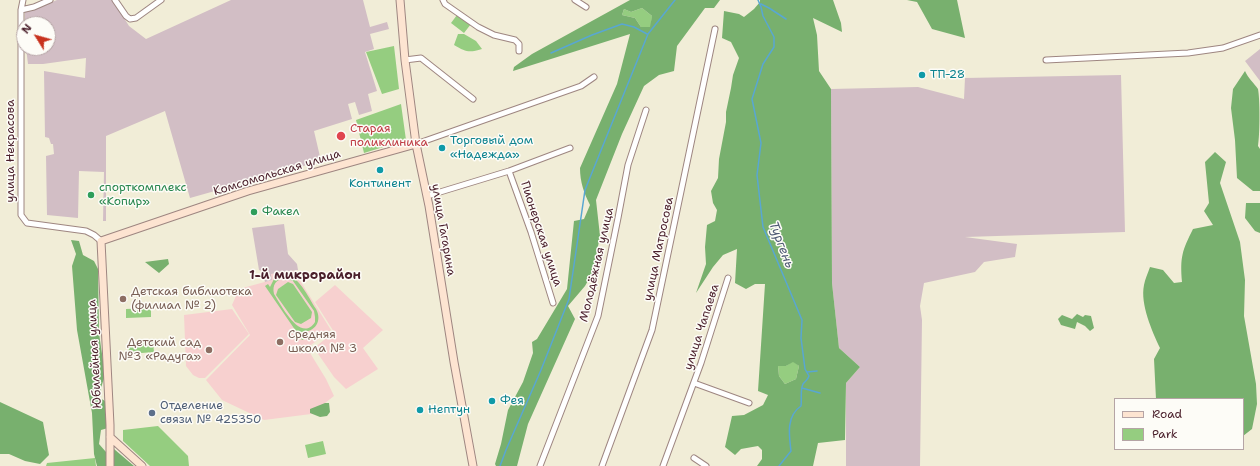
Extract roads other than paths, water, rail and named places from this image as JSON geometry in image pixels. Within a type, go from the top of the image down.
[{"type":"street","name":"улица Некрасова","points":[[23,0],[21,10],[21,215],[27,223],[86,231],[101,240]]},
{"type":"street","points":[[21,10],[34,7],[50,0]]},
{"type":"street","points":[[116,0],[126,16],[130,19],[136,18],[161,0]]},
{"type":"street","name":"улица Гагарина","points":[[400,0],[405,60],[416,144],[427,196],[472,465]]},
{"type":"street","points":[[443,0],[445,4],[478,27],[494,35],[515,40],[519,44],[519,51]]},
{"type":"street","points":[[575,0],[586,7]]},
{"type":"street","name":"улица Матросова","points":[[602,466],[652,330],[715,30]]},
{"type":"street","points":[[1046,60],[1188,53],[1223,48],[1260,35]]},
{"type":"street","points":[[405,60],[421,58],[473,99]]},
{"type":"street","name":"Комсомольская улица","points":[[101,240],[248,191],[416,144],[581,86],[594,76]]},
{"type":"street","name":"Молодёжная улица","points":[[540,466],[598,316],[628,165],[646,110]]},
{"type":"street","name":"Пионерская улица","points":[[427,196],[509,170],[570,148]]},
{"type":"street","name":"Пионерская улица","points":[[509,170],[531,232],[553,303]]},
{"type":"street","name":"Юбилейная улица","points":[[101,240],[110,466]]},
{"type":"street","name":"улица Чапаева","points":[[662,466],[694,383],[728,278]]},
{"type":"street","name":"улица Чапаева","points":[[694,383],[749,403]]},
{"type":"street","points":[[110,437],[142,466]]},
{"type":"street","points":[[694,458],[706,466]]},
{"type":"waterway","points":[[500,466],[541,370],[569,299],[585,190],[648,34],[675,0]]},
{"type":"waterway","name":"Тургень","points":[[758,0],[763,16],[774,37],[774,47],[763,64],[752,99],[761,143],[757,175],[763,227],[802,320],[801,338],[805,369],[809,376],[802,386],[801,406],[796,410],[791,420],[789,432],[791,451],[779,466]]},
{"type":"waterway","points":[[761,4],[786,19]]},
{"type":"waterway","points":[[551,53],[622,24],[634,27],[647,34]]},
{"type":"waterway","points":[[807,372],[817,371]]},
{"type":"waterway","points":[[802,388],[820,393]]},
{"type":"place","name":"ТП-28","points":[[922,75]]},
{"type":"place","name":"Старая поликлиника","points":[[341,136]]},
{"type":"place","name":"Торговый дом «Надежда»","points":[[442,148]]},
{"type":"place","name":"Континент","points":[[380,170]]},
{"type":"place","name":"спорткомплекс «Копир»","points":[[91,195]]},
{"type":"place","name":"Факел","points":[[254,212]]},
{"type":"place","name":"Детская библиотека (филиал № 2)","points":[[123,299]]},
{"type":"place","name":"Средняя школа № 3","points":[[280,342]]},
{"type":"place","name":"Детский сад №3 «Радуга»","points":[[209,350]]},
{"type":"place","name":"Фея","points":[[492,401]]},
{"type":"place","name":"Нептун","points":[[420,410]]},
{"type":"place","name":"Отделение связи № 425350","points":[[152,413]]},
{"type":"district","name":"1-й микрорайон","points":[[305,276]]}]
